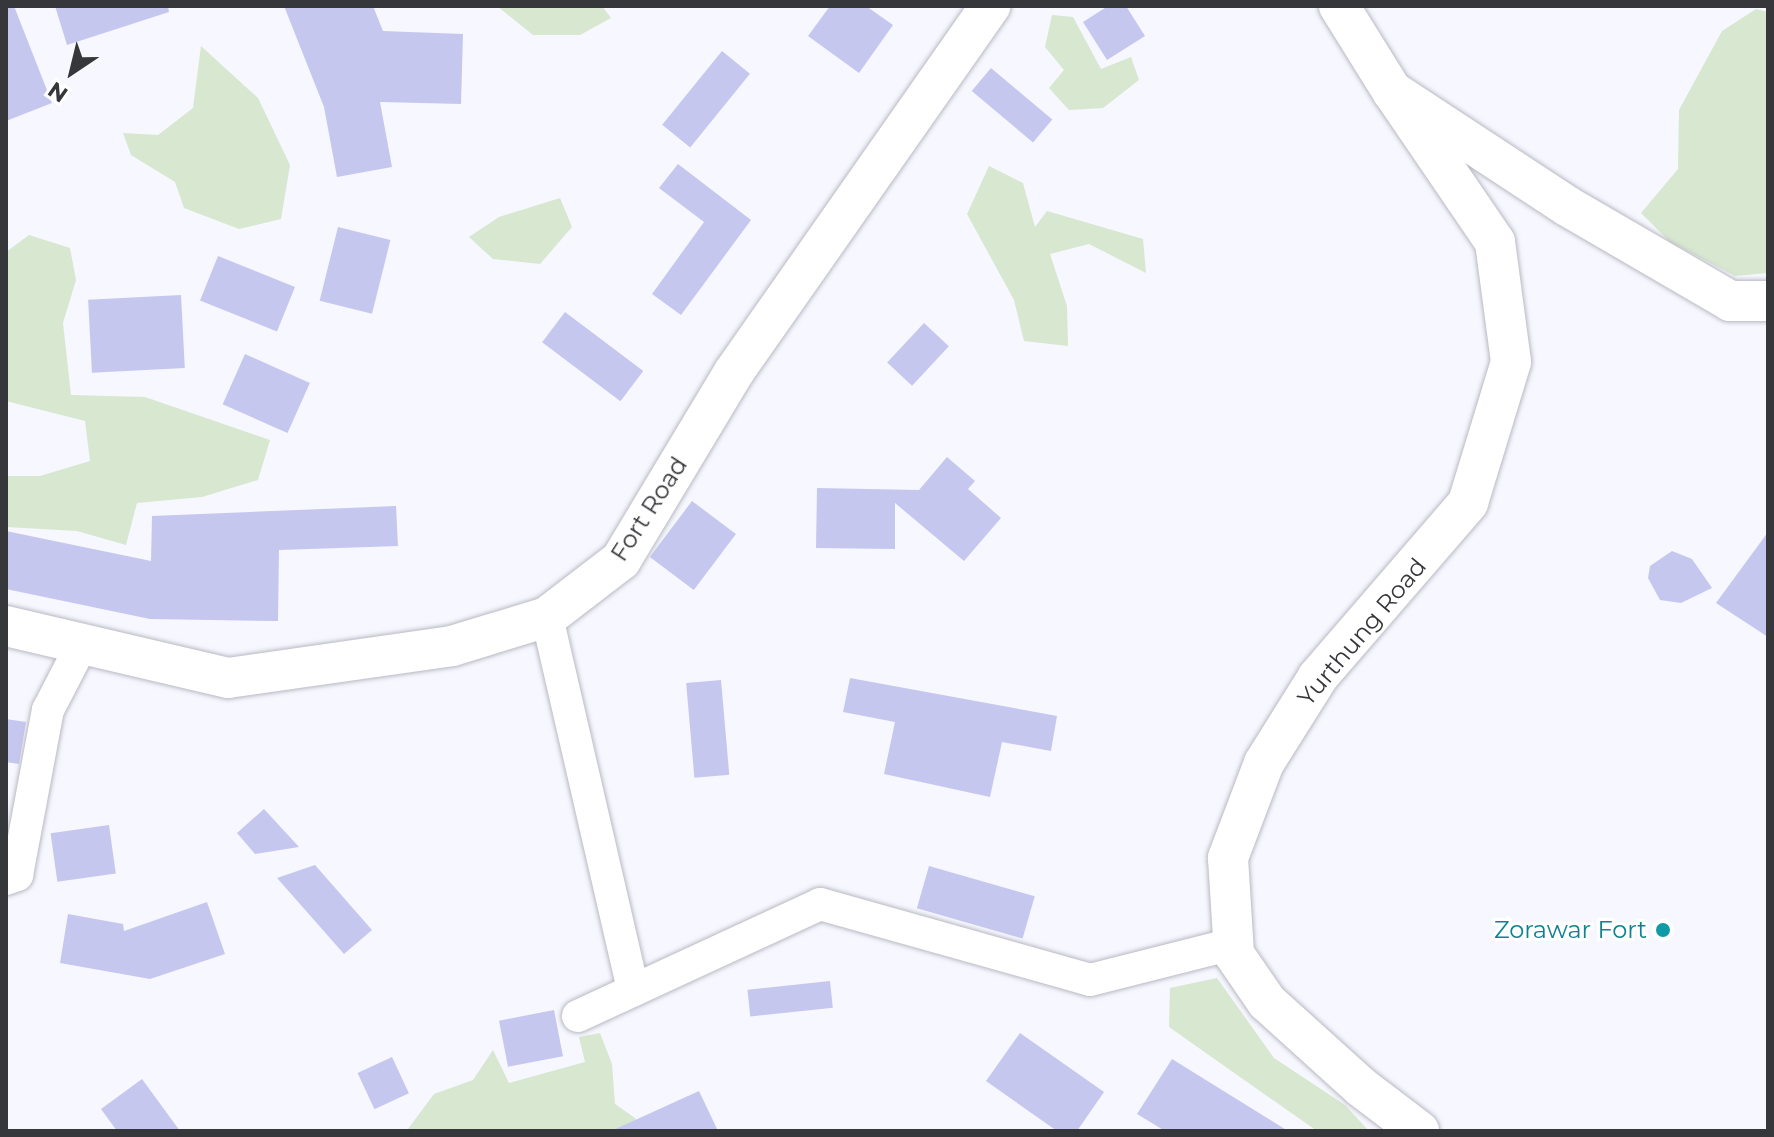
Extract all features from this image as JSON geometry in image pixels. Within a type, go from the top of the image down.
[{"type":"street","name":"Fort Road","points":[[6,626],[228,678],[452,646],[547,617],[621,560],[734,372],[990,6]]},
{"type":"street","name":"Yurthung Road","points":[[1339,6],[1392,91],[1495,242],[1511,362],[1468,503],[1318,677],[1264,763],[1228,858],[1232,944],[1267,1002],[1361,1087],[1419,1131]]},
{"type":"street","points":[[1392,91],[1567,206],[1730,301],[1768,301]]},
{"type":"street","points":[[547,617],[633,990]]},
{"type":"street","points":[[6,879],[17,875],[48,710],[82,644]]},
{"type":"street","points":[[578,1016],[820,904],[1090,980],[1232,944]]},
{"type":"green space","points":[[497,6],[602,6],[611,18],[580,35],[533,35]]},
{"type":"green space","points":[[1756,9],[1768,12],[1768,273],[1735,276],[1670,242],[1641,213],[1678,169],[1679,110],[1722,31]]},
{"type":"green space","points":[[1052,15],[1073,17],[1101,69],[1131,57],[1139,80],[1103,108],[1069,110],[1049,88],[1064,70],[1045,47]]},
{"type":"green space","points":[[201,46],[258,98],[290,165],[281,219],[239,229],[184,208],[175,182],[131,155],[123,133],[158,135],[193,108]]},
{"type":"green space","points":[[989,166],[1023,183],[1035,227],[1047,211],[1143,239],[1146,273],[1089,244],[1050,254],[1067,306],[1068,346],[1024,341],[1014,300],[967,214]]},
{"type":"green space","points":[[560,198],[572,227],[540,264],[493,259],[469,237],[499,217]]},
{"type":"green space","points":[[29,235],[70,248],[76,280],[63,323],[71,395],[145,397],[270,440],[258,480],[202,497],[137,503],[126,545],[77,531],[6,527],[6,476],[40,476],[90,461],[85,421],[6,401],[6,252]]},
{"type":"green space","points":[[1217,978],[1274,1058],[1345,1105],[1369,1131],[1317,1131],[1169,1027],[1170,988]]},
{"type":"green space","points":[[600,1033],[612,1064],[615,1104],[635,1118],[642,1131],[408,1129],[434,1094],[473,1080],[493,1050],[509,1083],[585,1062],[579,1037]]},
{"type":"building","points":[[6,6],[14,6],[52,103],[6,121]]},
{"type":"building","points":[[55,6],[168,6],[169,12],[67,45]]},
{"type":"building","points":[[284,6],[373,6],[383,31],[463,34],[461,104],[380,102],[392,167],[337,177],[324,107]]},
{"type":"building","points":[[830,6],[866,6],[893,25],[859,73],[808,36]]},
{"type":"building","points":[[1108,6],[1126,6],[1145,36],[1107,60],[1083,22]]},
{"type":"building","points":[[722,51],[750,74],[690,147],[662,125]]},
{"type":"building","points":[[991,68],[1052,119],[1033,142],[972,91]]},
{"type":"building","points":[[678,164],[751,220],[681,315],[652,294],[704,222],[659,188]]},
{"type":"building","points":[[338,227],[390,240],[372,314],[320,301]]},
{"type":"building","points":[[218,256],[295,287],[277,332],[200,301]]},
{"type":"building","points":[[181,295],[185,368],[92,373],[88,300]]},
{"type":"building","points":[[565,312],[643,371],[620,401],[542,342]]},
{"type":"building","points":[[924,323],[949,346],[912,386],[887,362]]},
{"type":"building","points":[[245,354],[310,383],[287,433],[223,404]]},
{"type":"building","points":[[947,457],[975,481],[968,489],[1001,518],[964,561],[895,503],[895,549],[816,548],[817,488],[919,490]]},
{"type":"building","points":[[692,501],[736,534],[694,590],[650,557]]},
{"type":"building","points":[[396,506],[398,546],[279,550],[278,621],[150,619],[6,589],[6,531],[151,561],[152,516]]},
{"type":"building","points":[[1768,532],[1768,637],[1716,603]]},
{"type":"building","points":[[1672,551],[1692,559],[1712,588],[1681,603],[1660,600],[1648,578],[1650,566]]},
{"type":"building","points":[[850,678],[1057,716],[1051,751],[1002,742],[990,797],[884,774],[895,722],[843,712]]},
{"type":"building","points":[[721,680],[729,775],[694,778],[686,683]]},
{"type":"building","points":[[6,719],[26,722],[19,764],[6,762]]},
{"type":"building","points":[[264,809],[299,847],[255,854],[237,833]]},
{"type":"building","points":[[109,825],[116,874],[57,882],[51,833]]},
{"type":"building","points":[[315,865],[372,930],[344,954],[277,878]]},
{"type":"building","points":[[929,866],[1035,896],[1023,939],[917,908]]},
{"type":"building","points":[[207,902],[225,954],[150,979],[60,963],[68,914],[123,924],[124,931]]},
{"type":"building","points":[[830,981],[833,1008],[750,1017],[747,990]]},
{"type":"building","points":[[554,1010],[563,1056],[508,1067],[499,1021]]},
{"type":"building","points":[[1020,1033],[1104,1092],[1077,1131],[1057,1131],[986,1081]]},
{"type":"building","points":[[392,1057],[409,1093],[374,1109],[358,1073]]},
{"type":"building","points":[[1172,1059],[1288,1131],[1165,1131],[1137,1114]]},
{"type":"building","points":[[142,1079],[180,1131],[117,1131],[101,1109]]},
{"type":"building","points":[[699,1091],[718,1131],[611,1131]]},
{"type":"place","name":"Zorawar Fort","points":[[1663,930]]}]
